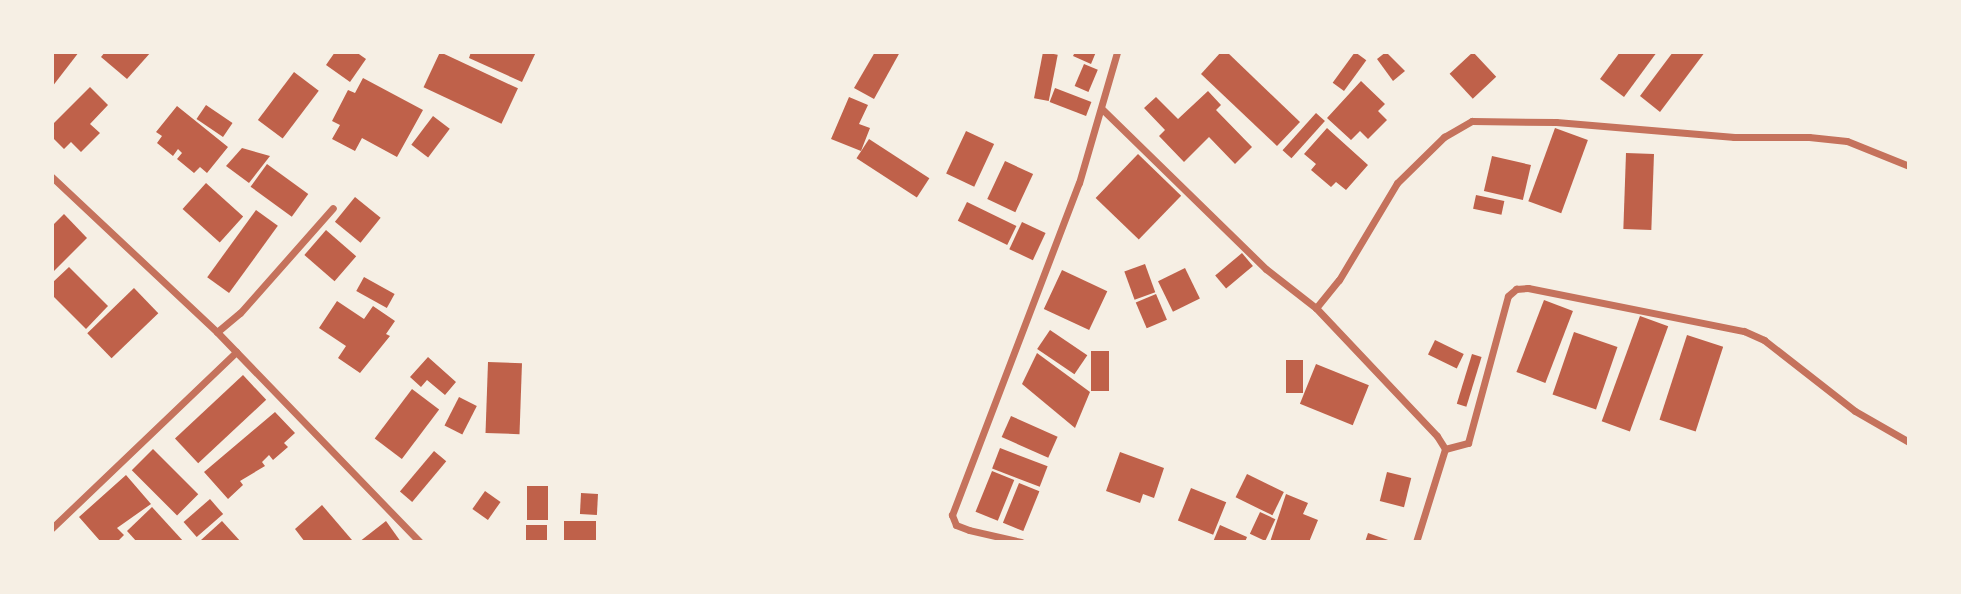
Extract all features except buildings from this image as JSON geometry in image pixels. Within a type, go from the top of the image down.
[{"type":"street","points":[[1021,541],[969,530],[956,525],[952,515],[1074,195],[1117,52]]},
{"type":"street","points":[[1102,109],[1266,269],[1316,308],[1336,335],[1422,417],[1445,449]]},
{"type":"street","points":[[1316,308],[1339,280],[1397,183],[1444,137],[1472,121],[1809,136],[1847,141],[1909,166]]},
{"type":"street","points":[[52,177],[217,332],[420,541]]},
{"type":"street","points":[[217,332],[240,313],[333,208]]},
{"type":"street","points":[[1445,449],[1468,443],[1508,296],[1516,289],[1528,288],[1744,331],[1764,340],[1855,411],[1909,442]]},
{"type":"street","points":[[52,528],[236,352]]},
{"type":"street","points":[[1416,541],[1445,449]]}]
